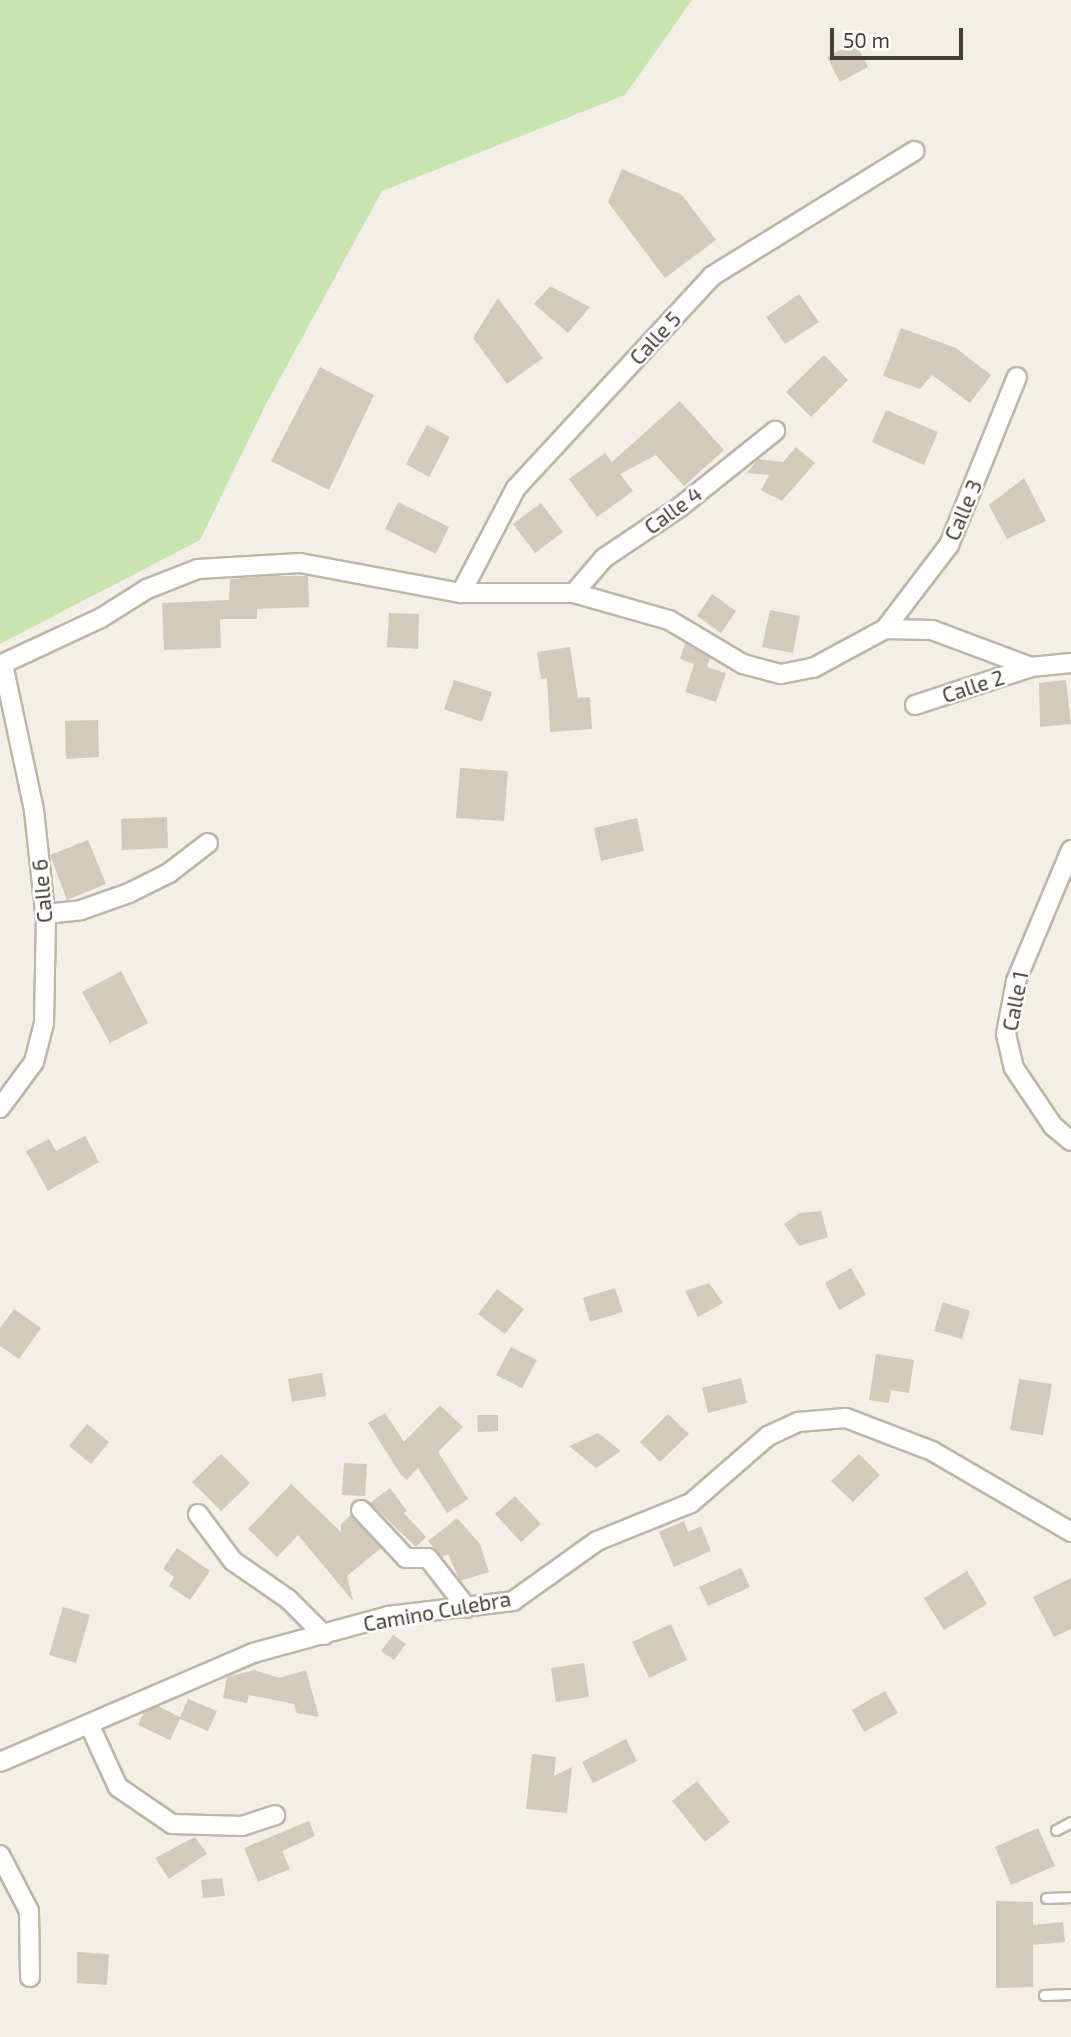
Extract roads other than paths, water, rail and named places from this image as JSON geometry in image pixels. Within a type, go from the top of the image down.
[{"type":"street","name":"Calle 5","points":[[461,593],[516,488],[712,276],[914,151]]},
{"type":"street","name":"Calle 3","points":[[885,629],[949,545],[1017,377]]},
{"type":"street","name":"Calle 4","points":[[575,593],[604,558],[680,507],[775,431]]},
{"type":"street","points":[[1,665],[101,618],[147,589],[198,569],[300,563],[461,593],[575,593],[669,620],[743,664],[781,674],[813,668],[885,629],[932,630],[1031,667],[1071,663]]},
{"type":"street","name":"Calle 6","points":[[1,665],[34,810],[45,914],[44,1023],[34,1062],[3,1102]]},
{"type":"street","name":"Calle 2","points":[[915,705],[1031,667]]},
{"type":"street","points":[[45,914],[81,911],[129,893],[169,873],[208,843]]},
{"type":"street","name":"Calle 1","points":[[1071,850],[1016,981],[1006,1034],[1014,1068],[1053,1126],[1071,1141]]},
{"type":"street","name":"Camino Culebra","points":[[0,1762],[253,1653],[388,1616],[513,1601],[597,1541],[691,1503],[768,1436],[798,1422],[846,1418],[932,1451],[1071,1532]]},
{"type":"street","points":[[361,1510],[405,1558],[428,1559],[467,1608]]},
{"type":"street","points":[[198,1514],[233,1560],[288,1599],[324,1635]]},
{"type":"street","points":[[89,1724],[118,1787],[172,1824],[242,1826],[275,1815]]},
{"type":"street","points":[[0,1855],[29,1911],[30,1977]]},
{"type":"lane","points":[[1056,1830],[1071,1822]]},
{"type":"lane","points":[[1046,1898],[1071,1897]]},
{"type":"lane","points":[[1044,1995],[1071,1994]]}]
